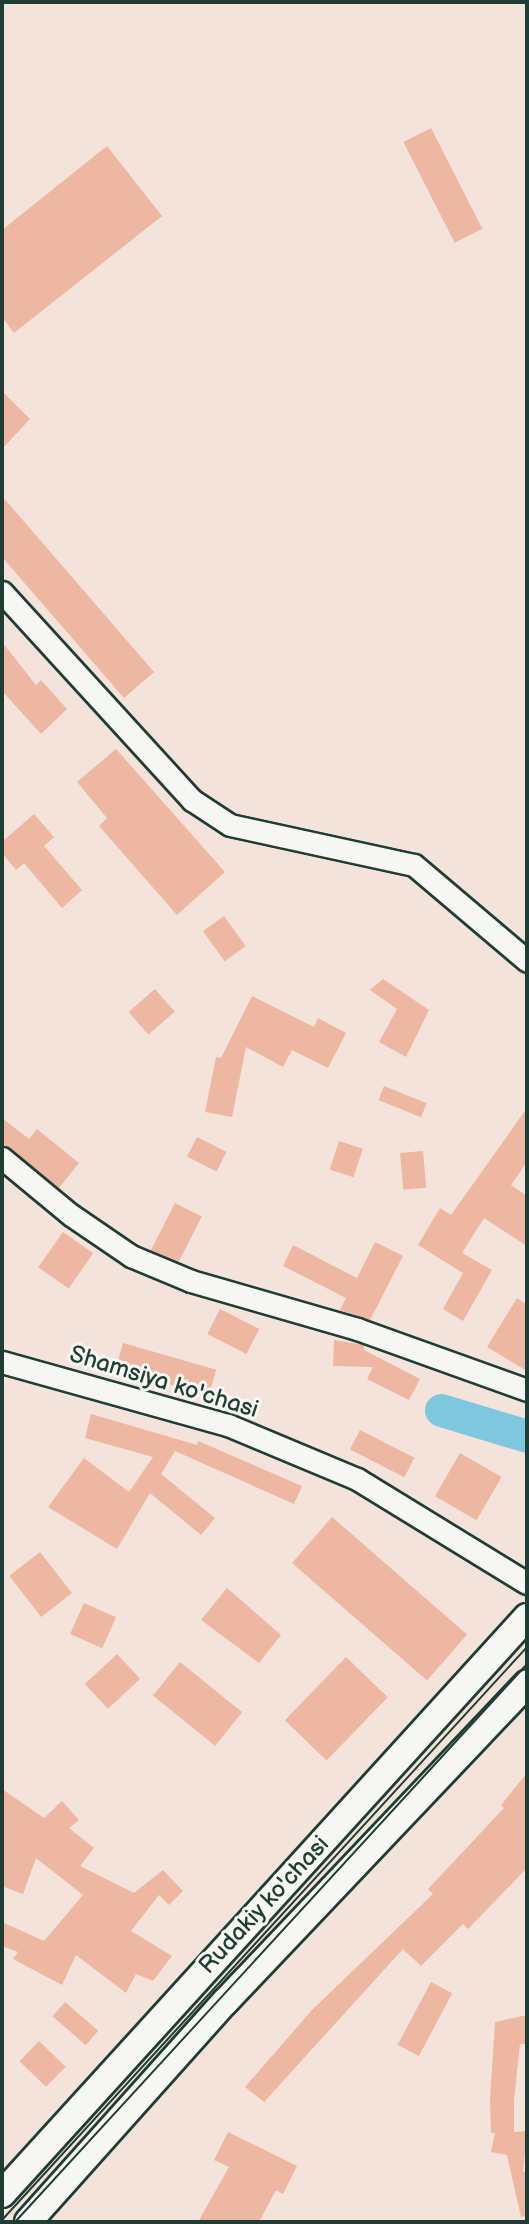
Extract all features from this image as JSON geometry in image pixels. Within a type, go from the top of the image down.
[{"type":"main road","name":"Rudakiy ko'chasi","points":[[2,2194],[527,1617]]},
{"type":"main road","name":"Rudakiy ko'chasi","points":[[28,2222],[225,2002],[527,1684]]},
{"type":"street","points":[[2,592],[192,800],[230,825],[414,865],[527,961]]},
{"type":"street","points":[[2,1158],[71,1215],[131,1256],[191,1281],[357,1329],[527,1390]]},
{"type":"street","name":"Shamsiya ko'chasi","points":[[2,1362],[228,1425],[356,1479],[527,1583]]},
{"type":"building","points":[[431,128],[482,229],[455,243],[403,142]]},
{"type":"building","points":[[107,146],[162,216],[14,333],[2,317],[2,230]]},
{"type":"building","points":[[2,391],[30,419],[2,449]]},
{"type":"building","points":[[2,496],[154,672],[124,698],[2,557]]},
{"type":"building","points":[[2,642],[36,685],[41,680],[67,709],[41,734],[2,691]]},
{"type":"building","points":[[116,749],[225,872],[177,915],[99,826],[107,818],[77,782]]},
{"type":"building","points":[[34,814],[54,837],[44,846],[82,890],[62,908],[24,863],[16,870],[2,853],[2,842]]},
{"type":"building","points":[[224,916],[246,946],[225,961],[203,931]]},
{"type":"building","points":[[383,979],[429,1010],[406,1057],[379,1042],[397,1009],[370,990]]},
{"type":"building","points":[[155,989],[175,1012],[148,1035],[129,1012]]},
{"type":"building","points":[[252,996],[314,1027],[318,1018],[346,1033],[328,1068],[292,1050],[283,1067],[246,1047],[232,1117],[205,1112],[216,1057],[221,1058]]},
{"type":"building","points":[[384,1086],[427,1103],[421,1117],[378,1100]]},
{"type":"building","points":[[527,1108],[527,1162],[511,1185],[527,1196],[527,1246],[484,1218],[462,1253],[492,1270],[463,1321],[443,1309],[463,1273],[418,1245],[440,1208],[451,1215]]},
{"type":"building","points":[[2,1118],[29,1139],[37,1129],[79,1163],[59,1188],[2,1145]]},
{"type":"building","points":[[197,1137],[226,1152],[216,1172],[187,1157]]},
{"type":"building","points":[[339,1141],[363,1149],[354,1177],[330,1170]]},
{"type":"building","points":[[423,1151],[426,1188],[403,1190],[400,1153]]},
{"type":"building","points":[[175,1203],[202,1217],[178,1264],[151,1250]]},
{"type":"building","points":[[63,1232],[93,1253],[69,1288],[38,1267]]},
{"type":"building","points":[[375,1242],[403,1256],[370,1320],[340,1310],[346,1298],[283,1266],[293,1245],[357,1278]]},
{"type":"building","points":[[517,1298],[527,1305],[527,1371],[487,1347]]},
{"type":"building","points":[[220,1309],[259,1329],[246,1354],[207,1334]]},
{"type":"building","points":[[334,1340],[364,1345],[364,1350],[420,1379],[409,1400],[367,1379],[373,1367],[333,1366]]},
{"type":"building","points":[[123,1343],[216,1370],[209,1396],[116,1369]]},
{"type":"building","points":[[91,1414],[197,1445],[198,1441],[302,1486],[294,1504],[175,1451],[161,1474],[215,1518],[201,1535],[150,1493],[117,1549],[48,1507],[84,1458],[129,1492],[153,1457],[85,1438]]},
{"type":"building","points":[[360,1430],[414,1458],[404,1477],[350,1450]]},
{"type":"building","points":[[460,1453],[502,1477],[477,1520],[435,1496]]},
{"type":"building","points":[[332,1517],[467,1634],[427,1680],[292,1563]]},
{"type":"building","points":[[40,1552],[72,1593],[41,1617],[9,1576]]},
{"type":"building","points":[[227,1588],[281,1635],[259,1663],[201,1620]]},
{"type":"building","points":[[84,1603],[116,1617],[102,1648],[70,1634]]},
{"type":"building","points":[[117,1654],[140,1679],[108,1709],[85,1684]]},
{"type":"building","points":[[346,1657],[388,1697],[327,1761],[285,1720]]},
{"type":"building","points":[[180,1662],[242,1712],[215,1746],[153,1695]]},
{"type":"building","points":[[527,1773],[527,1868],[468,1929],[463,1924],[421,1966],[403,1949],[264,2102],[245,2087],[312,2010],[433,1894],[428,1889],[504,1808],[501,1805]]},
{"type":"building","points":[[2,1789],[44,1818],[62,1801],[79,1820],[69,1828],[94,1848],[80,1866],[134,1893],[163,1870],[183,1891],[169,1905],[159,1895],[131,1931],[172,1956],[153,1981],[136,1974],[126,1993],[76,1955],[62,1985],[13,1959],[18,1952],[2,1946],[2,1922],[44,1941],[83,1895],[36,1858],[23,1894],[2,1886]]},
{"type":"building","points":[[431,1982],[452,1993],[419,2056],[398,2045]]},
{"type":"building","points":[[65,2002],[98,2031],[86,2045],[53,2016]]},
{"type":"building","points":[[527,2015],[527,2044],[520,2044],[514,2100],[514,2132],[527,2131],[523,2172],[527,2171],[527,2216],[521,2217],[507,2155],[491,2152],[495,2133],[491,2133],[490,2099],[495,2022]]},
{"type":"building","points":[[39,2041],[66,2067],[46,2087],[20,2061]]},
{"type":"building","points":[[228,2132],[297,2166],[283,2194],[276,2190],[259,2222],[198,2222],[229,2167],[214,2160]]},
{"type":"waterway","points":[[441,1410],[527,1436]]},
{"type":"tram line","points":[[2,2220],[527,1647]]},
{"type":"tram line","points":[[15,2222],[527,1664]]}]
